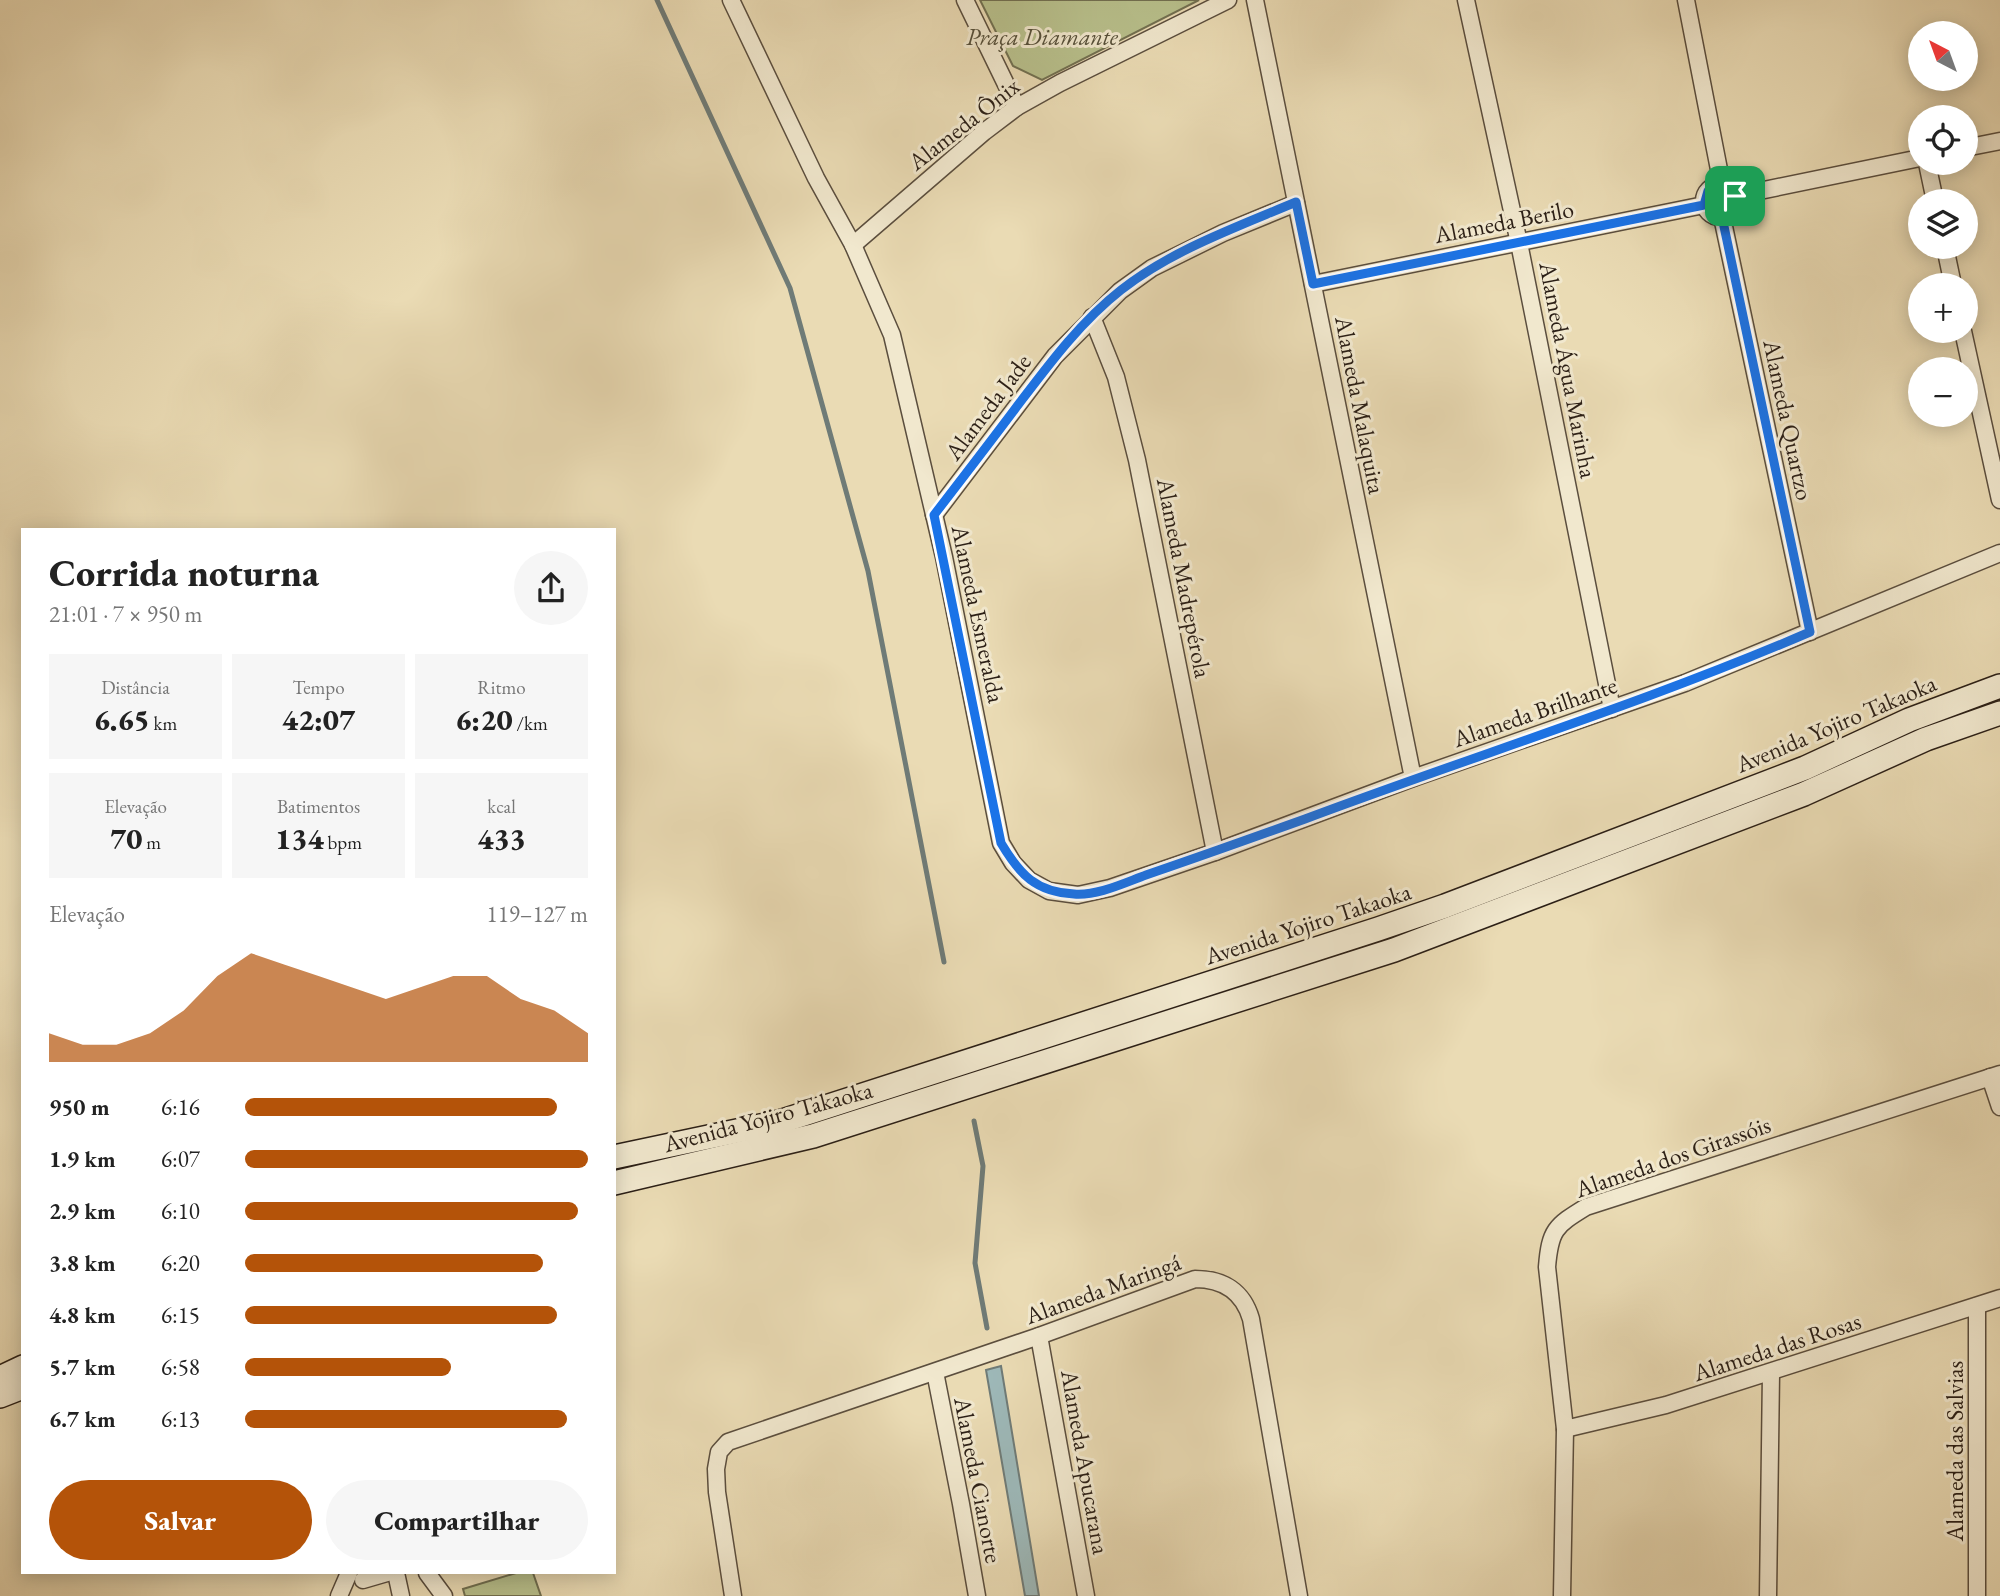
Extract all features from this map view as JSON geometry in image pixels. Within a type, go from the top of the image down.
[{"type":"main road","name":"Avenida Yojiro Takaoka","points":[[616,1157],[779,1122],[1378,929],[1793,773],[1909,720],[2000,686]]},
{"type":"main road","name":"Avenida Yojiro Takaoka","points":[[616,1183],[813,1136],[1394,950],[1804,794],[1926,739],[2000,713]]},
{"type":"main road","points":[[0,1378],[21,1368]]},
{"type":"main road","points":[[0,1396],[21,1388]]},
{"type":"street","name":"Alameda Esmeralda","points":[[731,0],[810,166],[853,245],[891,335],[934,515],[1001,843],[1013,863],[1030,880],[1049,891],[1078,895]]},
{"type":"street","points":[[965,0],[1017,107]]},
{"type":"street","name":"Alameda Ônix","points":[[853,245],[984,132],[1017,107],[1228,0]]},
{"type":"street","name":"Alameda Malaquita","points":[[1255,0],[1413,778]]},
{"type":"street","name":"Alameda Água Marinha","points":[[1466,0],[1519,243],[1612,709]]},
{"type":"street","points":[[1686,0],[1722,185]]},
{"type":"street","points":[[1978,145],[2000,141]]},
{"type":"street","points":[[1735,196],[1908,160]]},
{"type":"street","points":[[1722,185],[1735,196],[1734,210],[1722,217],[1708,212],[1704,205],[1708,191],[1722,185]]},
{"type":"street","name":"Alameda Jade","points":[[934,515],[1055,356],[1120,291],[1152,268],[1223,233],[1296,202]]},
{"type":"street","name":"Alameda Berilo","points":[[1313,284],[1704,205]]},
{"type":"street","name":"Alameda Quartzo","points":[[1722,217],[1810,632]]},
{"type":"street","name":"Alameda Madrepérola","points":[[1092,317],[1116,377],[1137,460],[1214,852]]},
{"type":"street","points":[[1966,343],[2000,500]]},
{"type":"street","name":"Alameda Brilhante","points":[[1078,895],[1110,888],[1214,852],[1413,778],[1708,674],[2000,553]]},
{"type":"street","points":[[1995,1076],[2000,1107]]},
{"type":"street","name":"Alameda dos Girassóis","points":[[1562,1596],[1564,1429],[1546,1267],[1553,1232],[1565,1220],[1586,1207],[1995,1076]]},
{"type":"street","name":"Alameda Maringá","points":[[733,1596],[716,1469],[719,1452],[728,1442],[1039,1336],[1195,1279],[1218,1281],[1240,1296],[1247,1305],[1299,1596]]},
{"type":"street","name":"Alameda das Rosas","points":[[1564,1429],[1666,1405],[2000,1298]]},
{"type":"street","name":"Alameda das Salvias","points":[[1977,1596],[1978,1306]]},
{"type":"street","name":"Alameda Apucarana","points":[[1039,1336],[1086,1596]]},
{"type":"street","name":"Alameda Cianorte","points":[[935,1372],[977,1596]]},
{"type":"street","points":[[1768,1596],[1771,1373]]},
{"type":"street","points":[[339,1596],[360,1581],[384,1574]]},
{"type":"street","points":[[396,1574],[401,1596]]},
{"type":"street","points":[[428,1574],[444,1596]]},
{"type":"green space","name":"Praça Diamante","points":[[980,0],[1199,0],[1042,80],[1013,66]]},
{"type":"green space","points":[[513,1574],[533,1574],[541,1596],[465,1596],[463,1589]]},
{"type":"water","points":[[1001,1366],[1039,1596],[1025,1596],[986,1370]]},
{"type":"waterway","points":[[657,0],[790,288],[868,571],[944,962]]},
{"type":"waterway","points":[[974,1121],[983,1166],[975,1263],[987,1328]]},
{"type":"route","points":[[1714,186],[1727,187],[1735,196],[1734,210],[1722,217],[1810,632],[1685,683],[1110,888],[1078,895],[1049,891],[1030,880],[1013,863],[1001,843],[934,515],[1055,356],[1120,291],[1152,268],[1223,233],[1296,202],[1313,284],[1704,205],[1708,191],[1714,186]]}]
